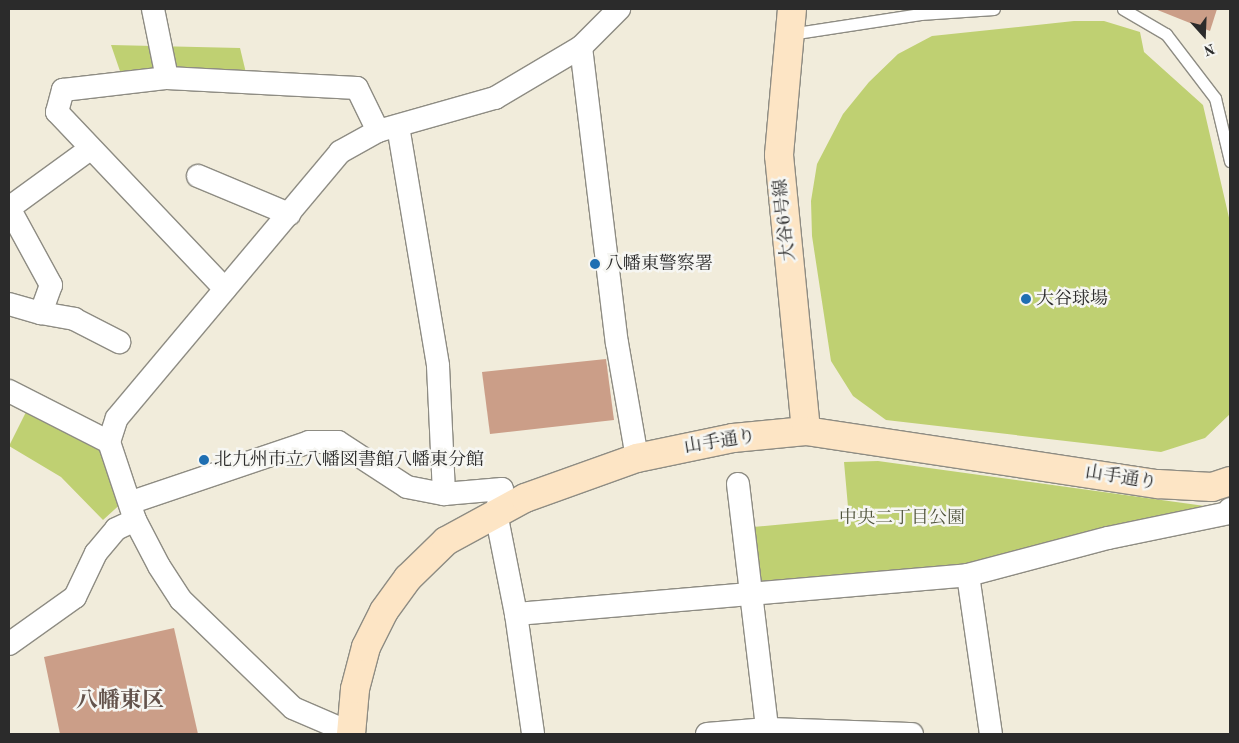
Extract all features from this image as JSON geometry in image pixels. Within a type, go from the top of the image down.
[{"type":"street","points":[[153,9],[167,78]]},
{"type":"street","points":[[351,734],[293,708],[182,600],[159,566],[134,511],[109,442],[117,418],[340,152],[388,129],[495,98],[581,46],[619,9]]},
{"type":"street","name":"大谷6号線","points":[[790,22],[779,155],[806,431]]},
{"type":"street","points":[[581,46],[617,343],[637,458]]},
{"type":"street","points":[[225,288],[90,149],[57,112],[63,90],[167,78],[357,88],[388,129],[438,366],[444,494]]},
{"type":"street","points":[[42,313],[51,285],[9,208],[90,149]]},
{"type":"street","points":[[198,176],[288,214]]},
{"type":"street","points":[[9,304],[74,320],[119,342]]},
{"type":"street","points":[[9,391],[109,442]]},
{"type":"street","name":"山手通り","points":[[351,734],[357,681],[366,648],[384,611],[408,578],[446,541],[525,498],[637,458],[732,438],[806,431],[1158,484],[1212,487],[1230,481]]},
{"type":"street","points":[[9,644],[75,597],[96,553],[134,511],[309,442],[338,442],[407,487],[444,494],[502,489],[496,513],[516,614],[533,734]]},
{"type":"street","points":[[738,484],[768,732]]},
{"type":"street","points":[[516,614],[968,575],[1099,540],[1229,513],[1230,510]]},
{"type":"street","points":[[968,575],[991,734]]},
{"type":"street","points":[[707,734],[768,732],[912,734]]},
{"type":"lane","points":[[790,22],[994,9]]},
{"type":"lane","points":[[1123,9],[1166,34],[1215,98],[1230,161]]},
{"type":"green space","name":"大谷球場","points":[[1074,21],[1104,21],[1140,32],[1144,52],[1203,105],[1230,222],[1230,414],[1205,438],[1161,452],[886,420],[853,396],[831,361],[812,236],[811,201],[817,164],[843,114],[869,82],[898,54],[932,36]]},
{"type":"green space","points":[[111,45],[240,48],[246,73],[122,77]]},
{"type":"green space","points":[[26,412],[99,449],[125,500],[103,520],[61,477],[9,446]]},
{"type":"green space","name":"中央二丁目公園","points":[[878,461],[1205,506],[967,566],[758,584],[753,527],[849,518],[844,462]]},
{"type":"building","points":[[1155,9],[1217,9],[1210,31]]},
{"type":"building","points":[[606,359],[614,420],[490,434],[482,372]]},
{"type":"building","points":[[174,628],[198,734],[60,734],[44,657]]},
{"type":"place","name":"八幡東警察署","points":[[595,264]]},
{"type":"place","name":"大谷球場","points":[[1026,299]]},
{"type":"place","name":"北九州市立八幡図書館八幡東分館","points":[[204,460]]},
{"type":"district","name":"八幡東区","points":[[120,702]]}]
